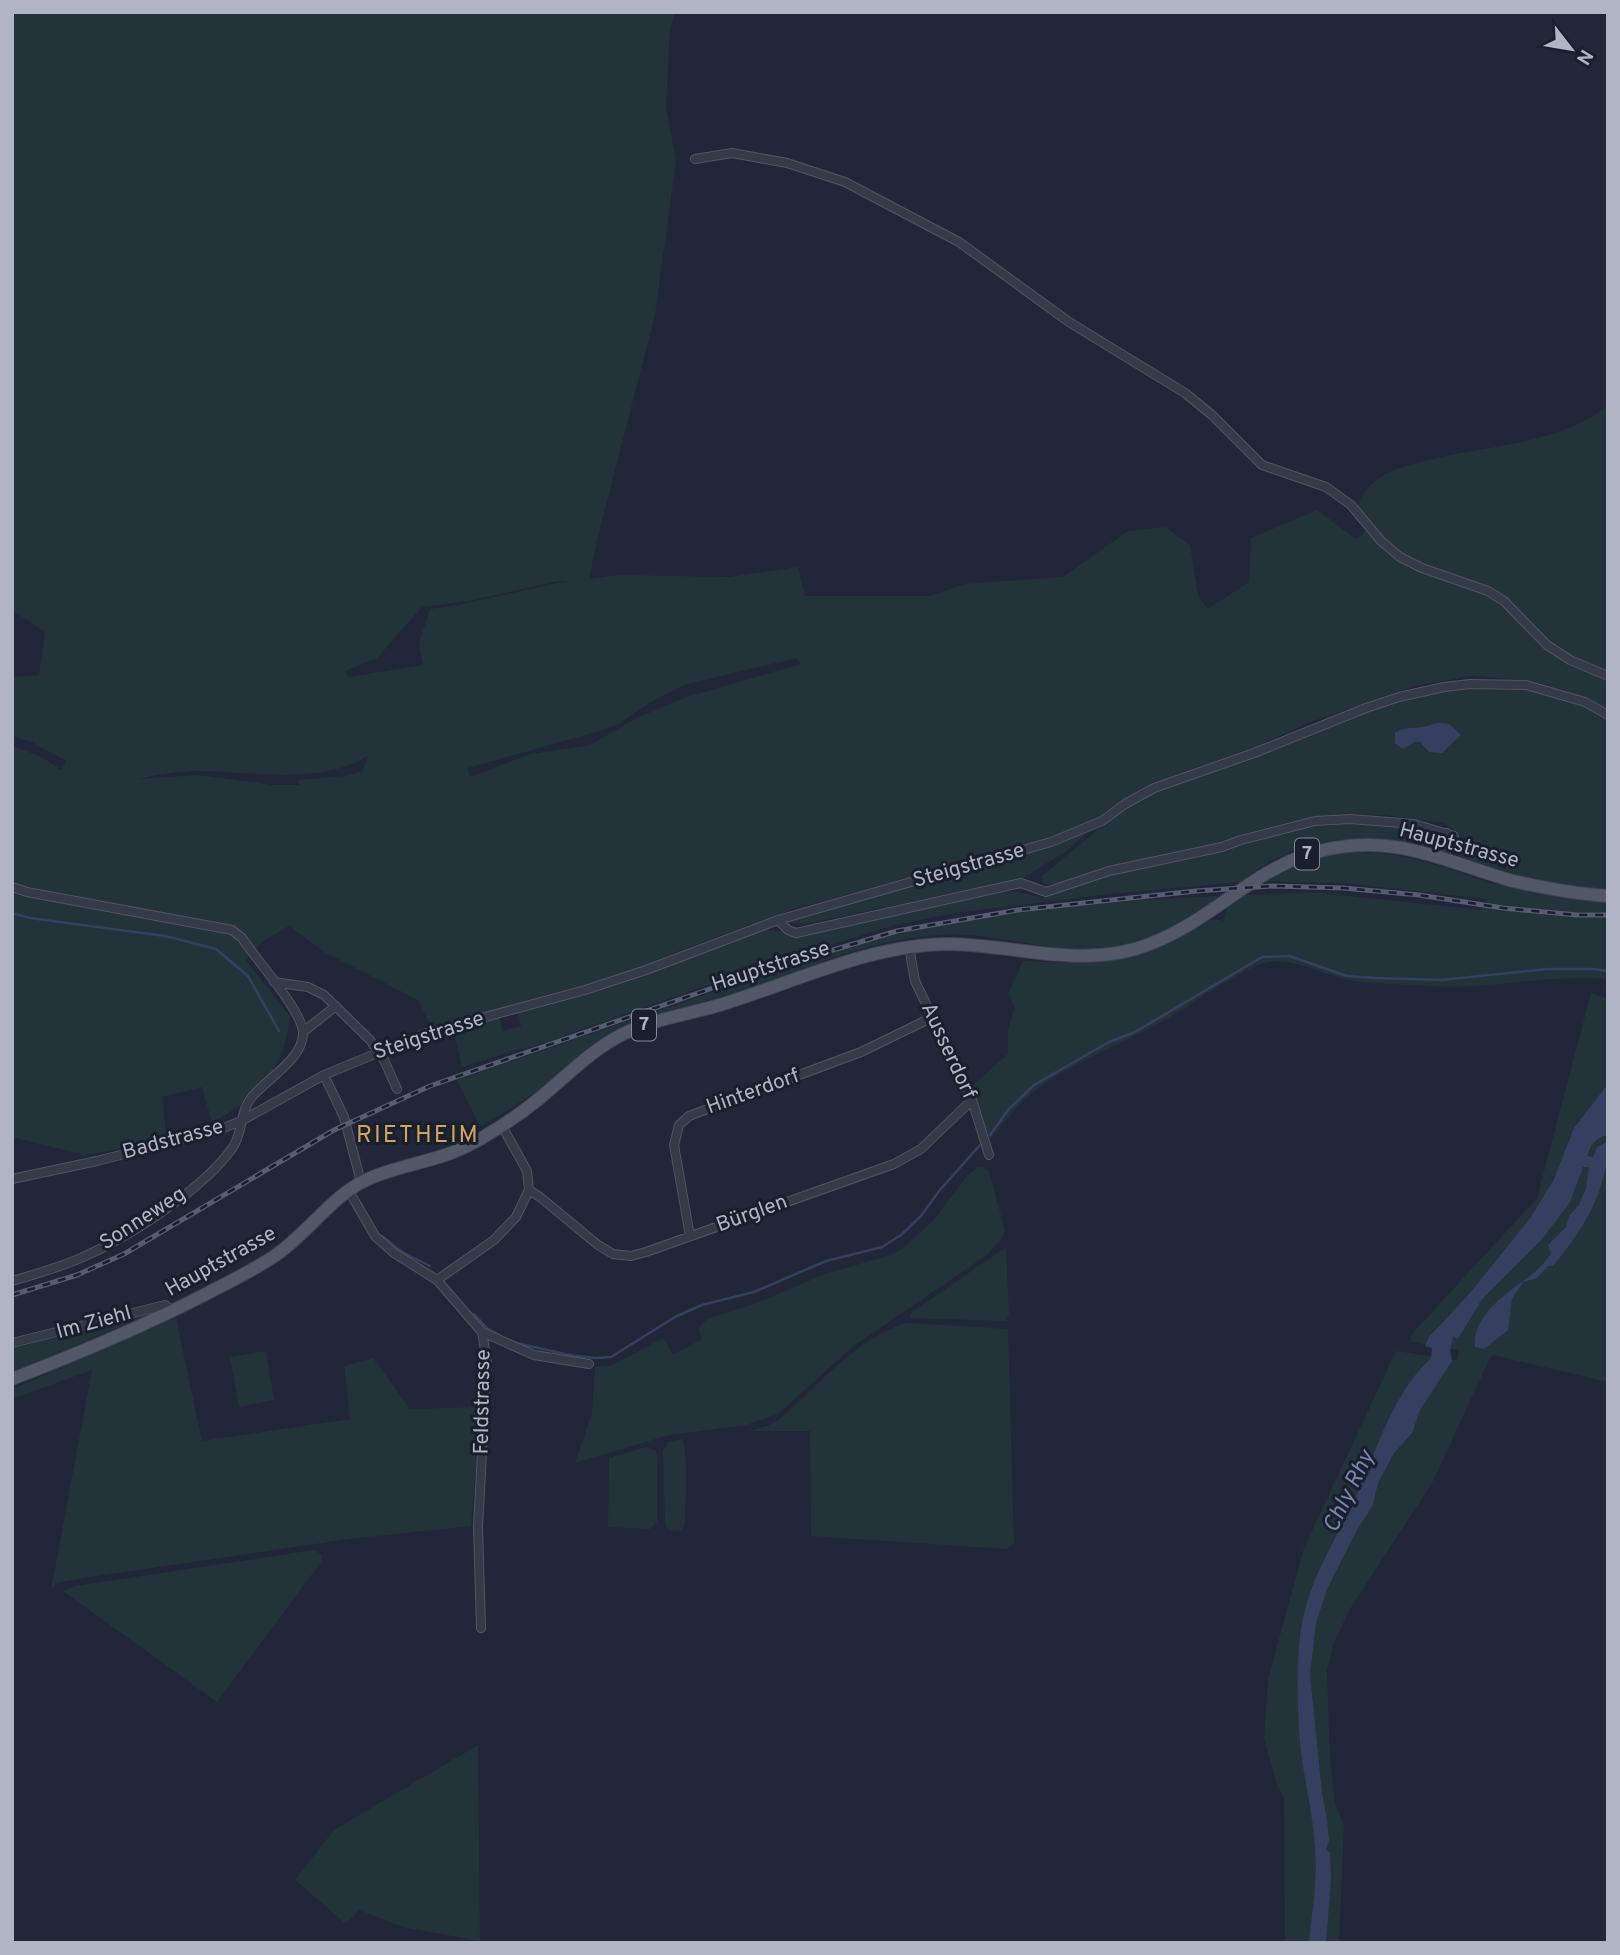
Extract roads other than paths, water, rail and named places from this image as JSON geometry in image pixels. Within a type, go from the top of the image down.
[{"type":"main road","name":"Hauptstrasse","points":[[12,1379],[173,1311],[269,1260],[294,1243],[361,1182],[453,1153],[502,1126],[542,1097],[602,1046],[622,1034],[817,972],[909,947],[950,944],[1086,957],[1119,953],[1148,945],[1174,932],[1265,872],[1295,857],[1332,847],[1373,845],[1424,853],[1514,881],[1586,895],[1608,896]]},
{"type":"street","points":[[695,159],[732,153],[787,163],[845,182],[913,216],[982,256],[1088,335],[1185,393],[1212,415],[1262,465],[1326,488],[1351,505],[1381,541],[1400,557],[1422,568],[1488,591],[1504,601],[1547,645],[1570,660],[1608,676]]},
{"type":"street","name":"Steigstrasse","points":[[324,1075],[426,1033],[646,971],[778,920],[1051,842],[1102,821],[1154,788],[1254,753],[1366,708],[1408,695],[1470,684],[1526,685],[1585,702],[1608,715]]},
{"type":"street","points":[[778,920],[788,930],[796,933],[1021,883],[1046,892],[1109,871],[1222,847],[1315,821],[1381,820],[1414,824],[1450,834],[1444,860]]},
{"type":"street","points":[[12,887],[232,930],[242,938],[274,982],[296,1014],[303,1032],[336,1006]]},
{"type":"street","name":"Ausserdorf","points":[[909,947],[915,981],[972,1100],[989,1155]]},
{"type":"street","points":[[274,982],[315,989],[336,1006],[370,1040],[397,1089]]},
{"type":"street","name":"Hinterdorf","points":[[690,1236],[674,1145],[679,1125],[689,1116],[861,1052],[933,1017]]},
{"type":"street","name":"Sonneweg","points":[[12,1281],[83,1257],[123,1236],[171,1205],[216,1168],[240,1135],[245,1109],[251,1098],[295,1054],[303,1032]]},
{"type":"street","points":[[324,1075],[341,1108],[361,1182]]},
{"type":"street","name":"Badstrasse","points":[[12,1179],[219,1130],[243,1120],[324,1075]]},
{"type":"street","name":"Bürglen","points":[[529,1190],[598,1245],[613,1254],[631,1256],[894,1164],[921,1149],[972,1100]]},
{"type":"street","points":[[437,1280],[494,1240],[516,1217],[529,1190],[527,1171],[502,1126]]},
{"type":"street","name":"Feldstrasse","points":[[349,1191],[375,1236],[394,1253],[437,1280],[482,1332],[487,1362],[478,1527],[481,1628]]},
{"type":"street","name":"Im Ziehl","points":[[12,1343],[165,1305],[173,1311]]},
{"type":"street","points":[[482,1332],[534,1355],[589,1364]]},
{"type":"water","points":[[1439,723],[1449,724],[1461,735],[1442,753],[1429,752],[1420,742],[1403,749],[1395,743],[1395,733],[1399,731]]},
{"type":"water","points":[[1608,1084],[1608,1135],[1594,1142],[1587,1156],[1593,1157],[1597,1147],[1608,1141],[1607,1159],[1599,1193],[1584,1224],[1553,1266],[1548,1266],[1537,1278],[1523,1282],[1512,1299],[1508,1330],[1484,1349],[1475,1347],[1476,1334],[1487,1313],[1538,1269],[1551,1254],[1548,1245],[1566,1227],[1569,1216],[1579,1205],[1586,1188],[1589,1167],[1583,1167],[1570,1202],[1543,1238],[1482,1299],[1458,1339],[1453,1336],[1450,1351],[1452,1361],[1420,1410],[1412,1433],[1394,1453],[1378,1483],[1372,1507],[1358,1528],[1327,1589],[1316,1623],[1310,1675],[1331,1879],[1326,1943],[1309,1943],[1316,1859],[1301,1752],[1298,1682],[1301,1628],[1309,1597],[1389,1418],[1407,1386],[1431,1358],[1432,1348],[1425,1346],[1429,1337],[1470,1293],[1531,1217],[1554,1179],[1574,1128]]},
{"type":"waterway","points":[[12,913],[30,918],[165,936],[216,949],[248,976],[279,1031]]},
{"type":"waterway","points":[[990,1135],[1008,1110],[1034,1085],[1109,1042],[1135,1032],[1262,957],[1289,956],[1347,976],[1376,978],[1441,980],[1548,969],[1608,971]]},
{"type":"waterway","points":[[516,1343],[574,1356],[611,1357],[675,1317],[702,1305],[754,1292],[826,1261],[882,1247],[901,1235],[921,1216],[939,1191],[981,1144]]},
{"type":"waterway","points":[[382,1236],[402,1252],[430,1266]]},
{"type":"waterway","points":[[474,1314],[487,1328],[501,1336]]},
{"type":"railway","points":[[12,1295],[77,1275],[124,1254],[334,1130],[430,1086],[756,973],[897,931],[1018,910],[1196,891],[1273,886],[1343,888],[1419,895],[1503,908],[1608,915]]},
{"type":"district","name":"RIETHEIM","points":[[418,1136]]},
{"type":"water label","name":"Chly Rhy","points":[[1350,1492]]}]
